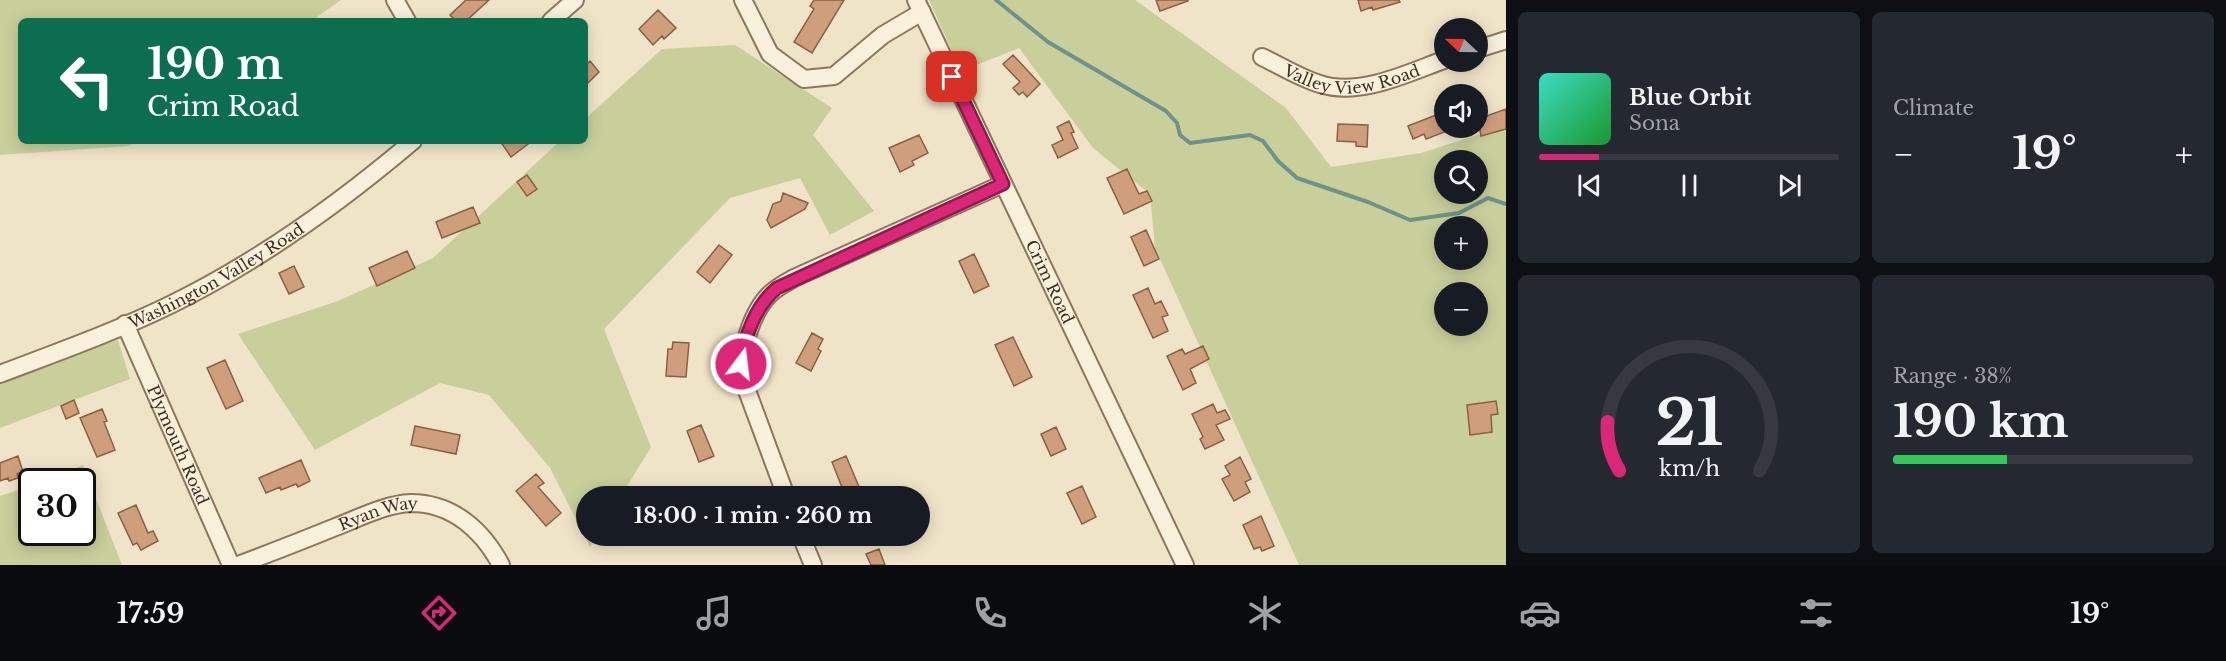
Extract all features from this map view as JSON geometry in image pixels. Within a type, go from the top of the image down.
[{"type":"street","points":[[395,0],[405,18]]},
{"type":"street","points":[[554,18],[574,0]]},
{"type":"street","points":[[743,0],[770,54],[804,79],[834,76],[919,6]]},
{"type":"street","name":"Crim Road","points":[[919,6],[1185,565]]},
{"type":"street","points":[[1488,46],[1506,40]]},
{"type":"street","name":"Valley View Road","points":[[1262,57],[1307,80],[1337,88],[1355,87],[1381,81],[1434,63]]},
{"type":"street","name":"Washington Valley Road","points":[[0,374],[173,303],[234,269],[341,199],[409,144]]},
{"type":"street","points":[[782,486],[742,377],[742,351],[759,307],[777,288],[794,278],[1003,184]]},
{"type":"street","name":"Plymouth Road","points":[[125,324],[231,565]]},
{"type":"street","name":"Ryan Way","points":[[238,565],[378,511],[411,503],[442,509],[472,525],[484,536],[501,565]]},
{"type":"street","points":[[805,546],[813,565]]},
{"type":"green space","points":[[0,0],[341,0],[315,18],[18,18],[18,144],[132,144],[0,155]]},
{"type":"green space","points":[[929,0],[1135,0],[1286,108],[1331,167],[1421,153],[1468,138],[1488,138],[1488,132],[1506,126],[1506,565],[1299,565],[1155,248],[1150,194],[1093,148],[1019,48],[961,71]]},
{"type":"green space","points":[[735,45],[832,108],[813,135],[874,211],[830,235],[800,178],[730,198],[604,329],[651,447],[627,486],[576,486],[576,519],[550,468],[489,395],[440,383],[315,450],[238,334],[338,301],[433,258],[557,144],[588,144],[588,116],[662,49]]},
{"type":"green space","points":[[118,340],[130,379],[0,428],[0,376]]},
{"type":"green space","points":[[18,490],[18,546],[96,546],[96,498],[122,565],[0,565],[0,496]]},
{"type":"building","points":[[466,0],[489,0],[469,18],[453,18],[450,15]]},
{"type":"building","points":[[814,0],[844,0],[812,53],[794,42],[814,9],[810,6]]},
{"type":"building","points":[[1156,0],[1188,0],[1188,1],[1160,11]]},
{"type":"building","points":[[1358,0],[1399,0],[1400,2],[1361,11]]},
{"type":"building","points":[[658,10],[676,28],[664,39],[662,36],[653,45],[639,29]]},
{"type":"building","points":[[1013,55],[1040,84],[1027,97],[1023,92],[1019,95],[1013,88],[1020,82],[1003,64]]},
{"type":"building","points":[[590,61],[599,72],[588,83],[588,63]]},
{"type":"building","points":[[1506,109],[1506,129],[1488,134],[1488,115]]},
{"type":"building","points":[[1434,116],[1434,136],[1426,139],[1424,134],[1413,139],[1408,126]]},
{"type":"building","points":[[1069,121],[1074,132],[1071,133],[1078,148],[1058,158],[1052,145],[1063,140],[1057,127]]},
{"type":"building","points":[[1338,124],[1368,125],[1367,147],[1356,146],[1356,142],[1337,141]]},
{"type":"building","points":[[919,135],[928,153],[912,161],[914,165],[900,172],[889,148]]},
{"type":"building","points":[[502,144],[528,144],[511,157]]},
{"type":"building","points":[[1127,169],[1139,194],[1147,191],[1152,201],[1124,214],[1107,178]]},
{"type":"building","points":[[527,175],[537,189],[527,196],[517,182]]},
{"type":"building","points":[[783,193],[808,203],[805,209],[771,228],[767,220],[773,204],[781,201]]},
{"type":"building","points":[[473,207],[480,223],[442,238],[436,222]]},
{"type":"building","points":[[1146,230],[1159,259],[1144,266],[1131,237]]},
{"type":"building","points":[[719,245],[732,255],[710,283],[697,272]]},
{"type":"building","points":[[407,251],[415,268],[377,286],[369,268]]},
{"type":"building","points":[[974,254],[989,286],[974,293],[959,261]]},
{"type":"building","points":[[294,266],[304,287],[289,294],[279,273]]},
{"type":"building","points":[[1148,288],[1155,304],[1161,301],[1168,315],[1162,317],[1168,331],[1153,338],[1133,295]]},
{"type":"building","points":[[812,333],[823,339],[818,349],[821,351],[811,371],[796,363]]},
{"type":"building","points":[[1013,337],[1032,377],[1014,386],[995,345]]},
{"type":"building","points":[[673,342],[689,343],[686,377],[666,376],[668,349],[672,349]]},
{"type":"building","points":[[1203,346],[1209,359],[1190,369],[1196,383],[1183,390],[1167,356],[1182,349],[1185,354]]},
{"type":"building","points":[[225,360],[243,401],[226,409],[207,368]]},
{"type":"building","points":[[74,400],[79,413],[66,419],[61,406]]},
{"type":"building","points":[[1496,401],[1498,414],[1491,415],[1492,432],[1470,435],[1467,405]]},
{"type":"building","points":[[1213,404],[1217,413],[1225,410],[1230,419],[1216,425],[1224,440],[1205,449],[1200,439],[1203,437],[1192,414]]},
{"type":"building","points":[[102,409],[107,421],[104,422],[115,450],[97,457],[80,418]]},
{"type":"building","points":[[701,425],[714,456],[699,462],[687,431]]},
{"type":"building","points":[[415,426],[460,435],[456,454],[411,445]]},
{"type":"building","points":[[1056,427],[1066,449],[1051,456],[1041,434]]},
{"type":"building","points":[[18,456],[22,468],[18,468],[18,478],[0,481],[0,463]]},
{"type":"building","points":[[846,456],[859,486],[841,486],[832,462]]},
{"type":"building","points":[[1240,457],[1251,479],[1245,482],[1250,492],[1234,501],[1222,479],[1230,475],[1225,466]]},
{"type":"building","points":[[301,460],[310,481],[298,487],[296,484],[281,490],[280,487],[266,493],[259,478]]},
{"type":"building","points":[[536,474],[544,483],[538,487],[561,513],[546,526],[516,491]]},
{"type":"building","points":[[1082,486],[1096,517],[1082,524],[1067,493]]},
{"type":"building","points":[[136,505],[148,533],[153,531],[158,541],[141,550],[137,543],[133,545],[118,513]]},
{"type":"building","points":[[1261,516],[1274,546],[1262,551],[1260,547],[1254,549],[1243,525]]},
{"type":"building","points":[[879,549],[885,565],[871,565],[866,554]]},
{"type":"waterway","points":[[996,0],[1048,42],[1166,111],[1177,123],[1180,135],[1190,143],[1250,135],[1263,141],[1278,161],[1297,178],[1368,202],[1410,220],[1459,213],[1488,198],[1506,204]]},
{"type":"route","points":[[741,364],[742,351],[759,307],[777,288],[794,278],[1003,184],[952,77]]}]
